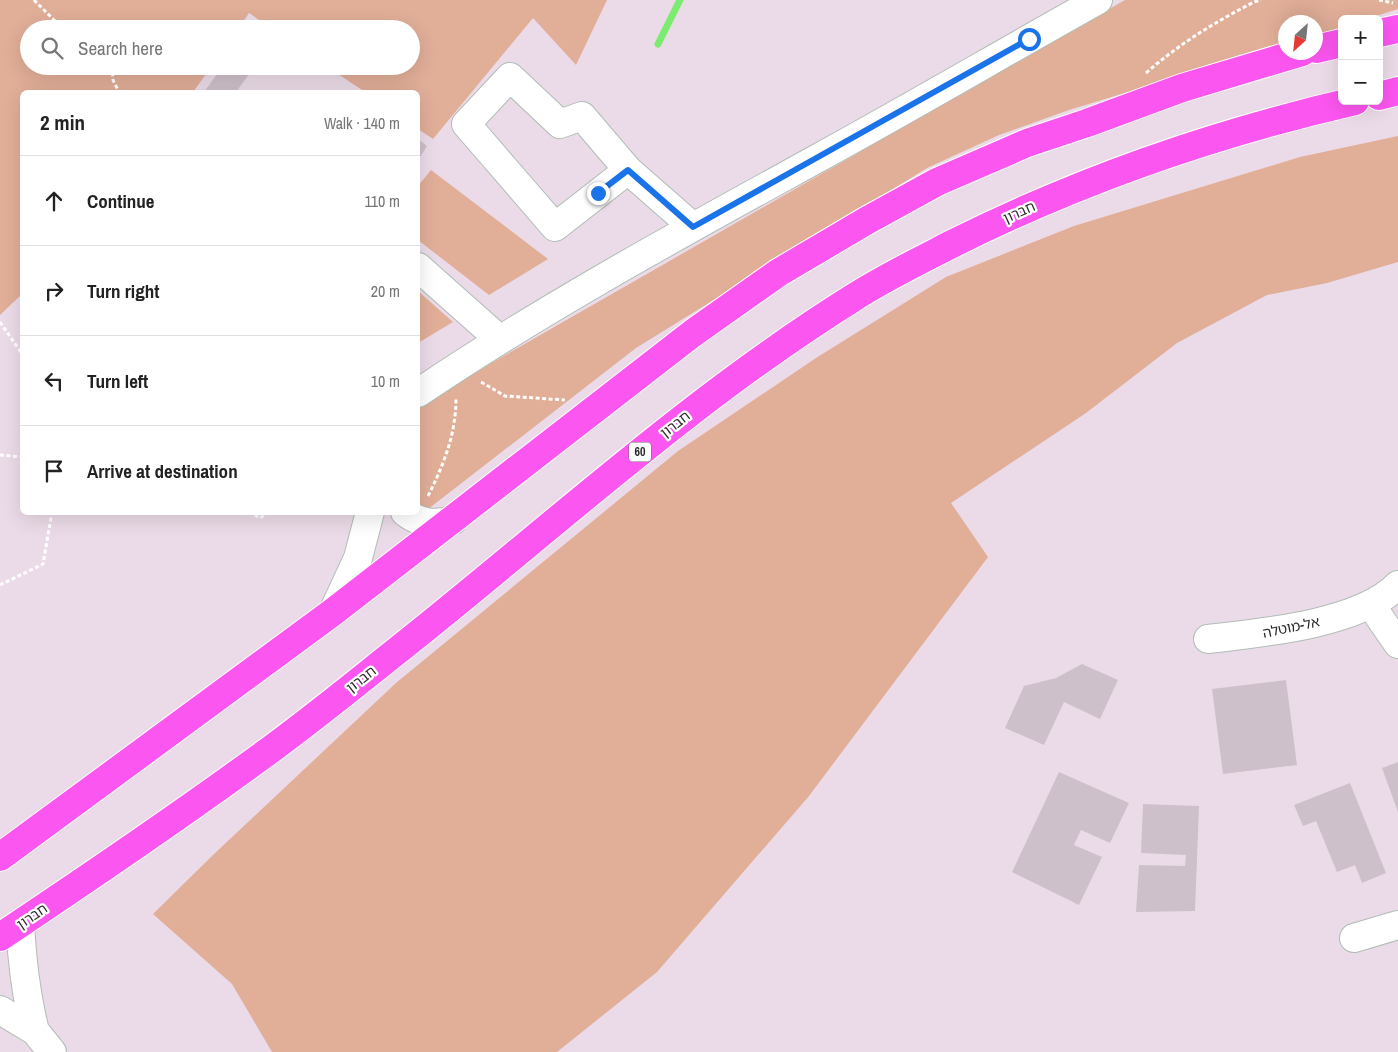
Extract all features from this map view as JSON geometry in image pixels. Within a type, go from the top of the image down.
[{"type":"highway","points":[[1383,32],[1398,29]]},
{"type":"highway","points":[[1323,47],[1338,44]]},
{"type":"highway","points":[[0,857],[333,612],[693,333],[778,273],[937,182],[1027,143],[1182,88],[1278,59]]},
{"type":"highway","points":[[1383,95],[1398,91]]},
{"type":"highway","name":"חברון","points":[[10,931],[102,869],[260,757],[394,653],[608,477],[707,399],[808,327],[856,296],[921,260],[989,226],[1053,197],[1116,172],[1189,146],[1258,125],[1339,105]]},
{"type":"street","points":[[420,392],[499,339],[693,227],[1098,0]]},
{"type":"street","points":[[628,170],[555,227],[466,124],[510,77],[560,124],[582,116],[628,170],[693,227]]},
{"type":"street","points":[[420,269],[499,339]]},
{"type":"street","points":[[333,612],[358,558],[369,515]]},
{"type":"street","points":[[410,516],[434,524],[453,520]]},
{"type":"street","name":"אל-מוטלה","points":[[1208,639],[1266,633],[1331,619],[1371,605],[1398,585]]},
{"type":"street","points":[[1371,605],[1398,644]]},
{"type":"street","points":[[1354,938],[1398,925]]},
{"type":"street","points":[[10,931],[23,968],[35,1031]]},
{"type":"street","points":[[0,1010],[35,1031],[52,1052]]},
{"type":"path","points":[[34,0],[54,20]]},
{"type":"path","points":[[1144,74],[1165,56],[1209,26],[1261,0]]},
{"type":"path","points":[[1379,0],[1398,4]]},
{"type":"path","points":[[113,75],[118,90]]},
{"type":"path","points":[[0,322],[20,351]]},
{"type":"path","points":[[456,367],[505,396],[603,402]]},
{"type":"path","points":[[420,502],[435,482],[450,444],[456,419],[456,367]]},
{"type":"path","points":[[0,455],[20,457]]},
{"type":"path","points":[[0,585],[43,564],[51,515]]},
{"type":"shaded area","points":[[0,0],[607,0],[576,65],[533,18],[433,139],[420,130],[420,90],[362,90],[340,75],[420,75],[420,20],[259,20],[249,13],[244,20],[20,20],[20,75],[205,75],[194,90],[20,90],[20,296],[0,315]]},
{"type":"shaded area","points":[[1125,0],[1398,0],[1398,9],[1379,15],[1338,15],[1338,28],[1323,33],[1323,15],[1278,15],[1278,46],[1069,110],[999,135],[927,168],[636,348],[423,513],[420,512],[420,407],[495,361]]},
{"type":"shaded area","points":[[1398,136],[1398,262],[1327,283],[1267,295],[1177,343],[1086,413],[951,503],[988,557],[809,796],[657,972],[557,1052],[272,1052],[232,984],[153,914],[396,683],[678,451],[816,358],[946,277],[1074,226],[1300,157]]},
{"type":"shaded area","points":[[431,170],[548,259],[489,295],[420,242],[420,184]]},
{"type":"shaded area","points":[[420,293],[453,322],[420,342]]},
{"type":"building","points":[[216,75],[248,75],[237,90],[205,90]]},
{"type":"building","points":[[420,141],[427,146],[420,157]]},
{"type":"building","points":[[1082,664],[1118,680],[1100,719],[1064,702],[1044,745],[1005,728],[1024,686],[1056,678]]},
{"type":"building","points":[[1286,680],[1297,765],[1223,774],[1212,689]]},
{"type":"building","points":[[1398,762],[1398,812],[1382,768]]},
{"type":"building","points":[[1059,772],[1129,803],[1110,843],[1081,830],[1074,845],[1102,857],[1079,905],[1012,872]]},
{"type":"building","points":[[1350,783],[1386,873],[1362,883],[1355,865],[1337,872],[1316,821],[1303,826],[1294,805]]},
{"type":"building","points":[[1143,804],[1199,806],[1195,911],[1136,912],[1139,865],[1185,866],[1186,855],[1141,853]]},
{"type":"waterway","points":[[658,44],[680,0]]},
{"type":"route","points":[[598,193],[628,170],[693,227],[1029,39]]}]
